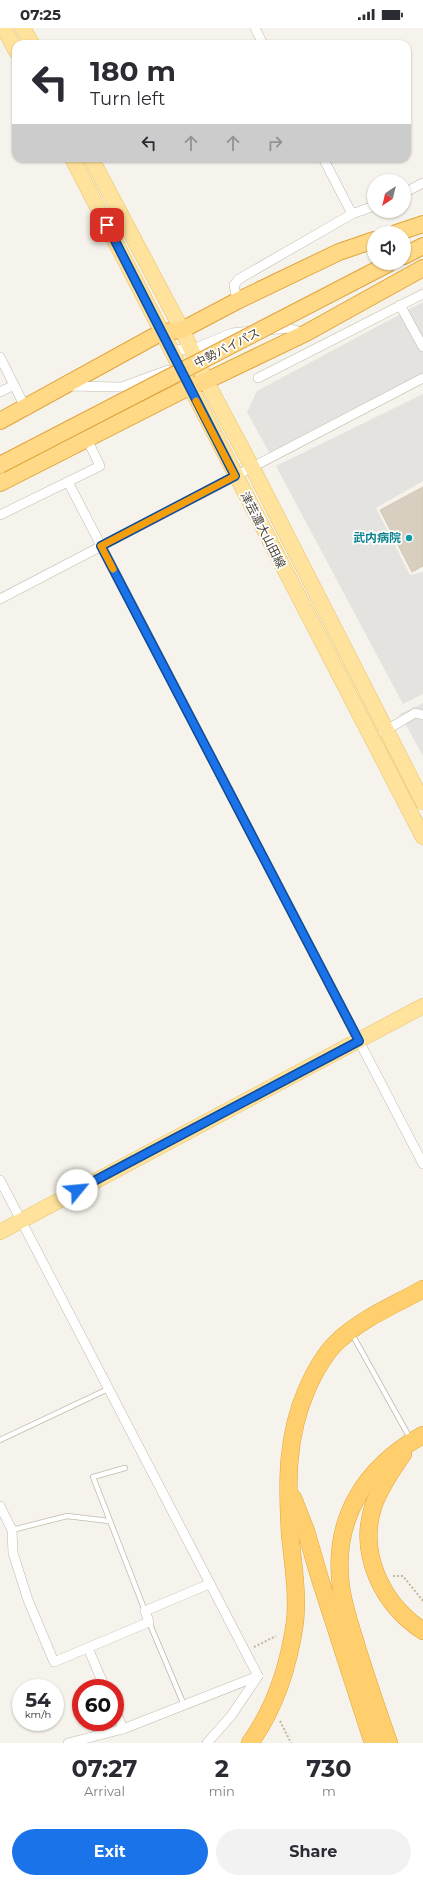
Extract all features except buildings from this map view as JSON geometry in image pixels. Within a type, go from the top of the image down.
[{"type":"highway","points":[[411,228],[423,224]]},
{"type":"highway","points":[[0,421],[162,332],[182,330],[237,301],[339,252],[367,242]]},
{"type":"highway","points":[[411,252],[423,246]]},
{"type":"highway","points":[[0,483],[189,387],[203,376],[306,333],[423,268]]},
{"type":"highway","name":"中勢バイパス","points":[[0,466],[377,270]]},
{"type":"highway","points":[[250,1743],[265,1719],[275,1698],[288,1656],[295,1622],[296,1586],[290,1534],[288,1487],[289,1452],[298,1409],[315,1372],[325,1356],[350,1330],[423,1289]]},
{"type":"highway","points":[[418,1438],[389,1475],[380,1491],[374,1506],[369,1537],[370,1554],[376,1576],[384,1591],[404,1616],[423,1631]]},
{"type":"highway","points":[[388,1743],[350,1624],[341,1586],[340,1556],[348,1516],[353,1502],[360,1490],[376,1470],[418,1438]]},
{"type":"highway","points":[[288,1487],[306,1531],[373,1743]]},
{"type":"main road","points":[[4,28],[12,43]]},
{"type":"main road","points":[[23,28],[30,40]]},
{"type":"main road","name":"津芸濃大山田線","points":[[74,162],[162,332],[178,367],[423,838]]},
{"type":"main road","name":"津芸濃大山田線","points":[[93,162],[182,330],[203,376],[252,467],[385,731],[423,802]]},
{"type":"main road","points":[[0,1232],[423,1006]]},
{"type":"street","points":[[255,28],[261,40]]},
{"type":"street","points":[[325,162],[352,214]]},
{"type":"street","points":[[411,189],[423,183]]},
{"type":"street","points":[[237,301],[234,285],[239,279],[352,214],[367,209]]},
{"type":"street","points":[[258,378],[400,304],[423,294]]},
{"type":"street","points":[[400,304],[423,347]]},
{"type":"street","points":[[170,349],[191,350],[232,332],[288,328],[306,333]]},
{"type":"street","points":[[0,357],[25,407]]},
{"type":"street","points":[[63,386],[88,388],[122,387],[178,367],[203,376]]},
{"type":"street","points":[[0,599],[423,378]]},
{"type":"street","points":[[0,392],[14,385]]},
{"type":"street","points":[[0,515],[100,466],[87,439]]},
{"type":"street","points":[[68,482],[423,1164]]},
{"type":"street","points":[[371,737],[385,731],[415,713],[423,715]]},
{"type":"street","points":[[0,1180],[258,1676]]},
{"type":"street","points":[[0,1506],[12,1530],[13,1553],[28,1600],[54,1662],[149,1622],[145,1611],[209,1584]]},
{"type":"street","points":[[88,1648],[101,1679]]},
{"type":"street","points":[[124,1729],[258,1676]]},
{"type":"street","points":[[207,1743],[231,1716],[258,1676]]},
{"type":"street","points":[[68,1743],[115,1731]]},
{"type":"lane","points":[[350,1330],[418,1438]]},
{"type":"lane","points":[[0,1440],[108,1388]]},
{"type":"lane","points":[[124,1468],[92,1477],[145,1611]]},
{"type":"lane","points":[[12,1530],[67,1516],[109,1521]]},
{"type":"lane","points":[[149,1622],[184,1705]]},
{"type":"path","points":[[394,1575],[404,1576],[423,1601]]},
{"type":"path","points":[[245,1652],[276,1636]]},
{"type":"path","points":[[278,1718],[291,1743]]},
{"type":"shaded area","points":[[423,302],[423,373],[270,454],[247,412],[257,391]]},
{"type":"shaded area","points":[[423,394],[423,481],[376,508],[410,575],[423,572],[423,694],[403,704],[276,466]]},
{"type":"shaded area","points":[[423,703],[423,756],[400,714]]},
{"type":"slow traffic","points":[[113,569],[101,546],[235,476],[196,401]]},
{"type":"place","name":"武内病院","points":[[409,538]]},
{"type":"route","points":[[77,1190],[359,1041],[101,546],[235,476],[178,367],[162,332],[107,225]]}]
